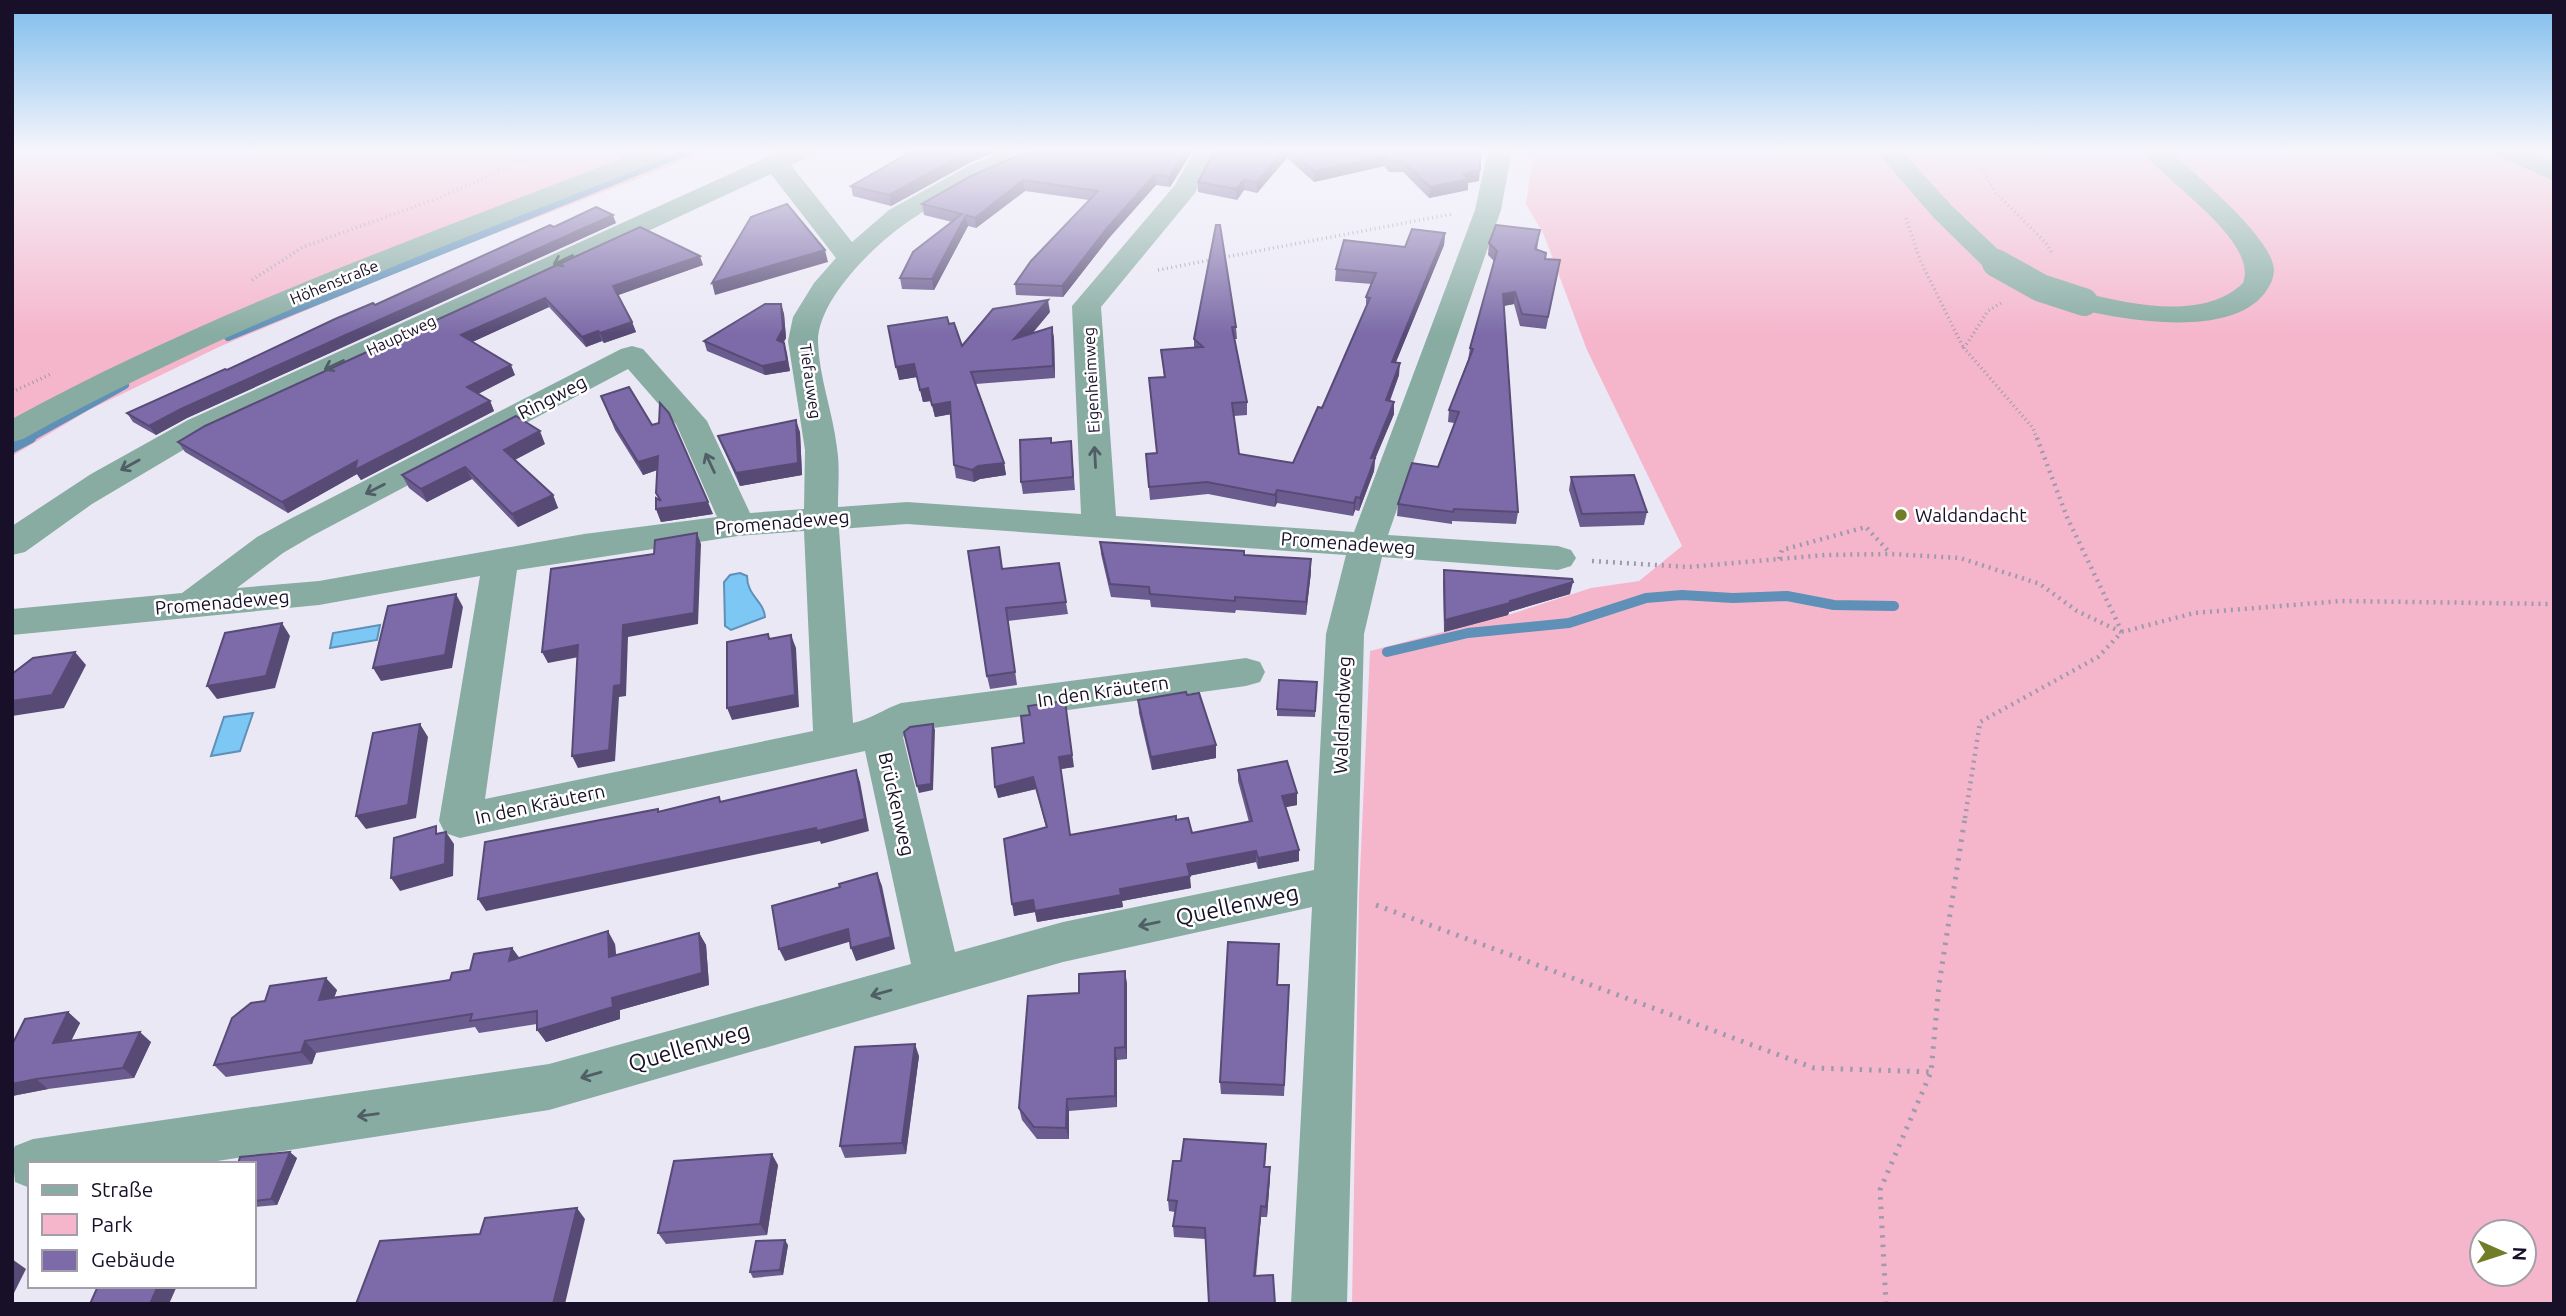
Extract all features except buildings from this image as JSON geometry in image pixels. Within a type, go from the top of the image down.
[{"type":"street","name":"Höhenstraße","points":[[12,432],[102,383],[237,320],[510,211]]},
{"type":"street","name":"Hauptweg","points":[[12,544],[45,518],[115,473],[199,427],[670,211]]},
{"type":"street","points":[[813,211],[852,257]]},
{"type":"street","name":"Tiefauweg","points":[[821,518],[821,450],[803,341],[808,317],[824,289],[852,257],[905,211]]},
{"type":"street","name":"Eigenheimweg","points":[[1099,525],[1086,306],[1166,211]]},
{"type":"street","name":"Waldrandweg","points":[[1319,1304],[1345,634],[1367,544],[1487,211]]},
{"type":"street","points":[[1942,211],[1996,263],[2041,288],[2084,302],[2150,313],[2195,312],[2234,302],[2252,290],[2257,283],[2260,267],[2253,251],[2217,211]]},
{"type":"street","name":"Ringweg","points":[[191,605],[270,545],[632,355],[691,421],[738,525]]},
{"type":"street","name":"Promenadeweg","points":[[12,622],[318,593],[653,535],[738,525],[907,513],[1558,558]]},
{"type":"street","points":[[821,518],[834,741]]},
{"type":"street","name":"In den Kräutern","points":[[500,563],[460,821],[834,741]]},
{"type":"street","name":"In den Kräutern","points":[[881,732],[901,718],[1245,672]]},
{"type":"street","name":"Brückenweg","points":[[834,741],[881,732],[937,977]]},
{"type":"street","name":"Quellenweg","points":[[44,1162],[549,1087],[1063,942],[1335,889]]},
{"type":"path","points":[[303,247],[401,211]]},
{"type":"path","points":[[1107,280],[1471,211]]},
{"type":"path","points":[[2014,211],[2046,243],[2056,260]]},
{"type":"path","points":[[1905,215],[1920,260],[1964,348],[2033,428],[2067,517],[2122,632]]},
{"type":"path","points":[[1964,348],[1988,311],[2007,300]]},
{"type":"path","points":[[1779,559],[1782,550],[1866,527],[1891,554]]},
{"type":"path","points":[[1558,558],[1688,567],[1825,555],[1891,554],[1960,558],[2040,584],[2077,611],[2122,632]]},
{"type":"path","points":[[1886,1304],[1880,1190],[1931,1072],[1939,985],[1980,722],[2098,657],[2122,632],[2194,613],[2342,601],[2554,604]]},
{"type":"path","points":[[1335,889],[1814,1068],[1931,1072]]},
{"type":"green space","points":[[12,211],[553,211],[424,261],[221,346],[89,410],[12,456]]},
{"type":"green space","points":[[1530,211],[2554,211],[2554,1304],[1352,1304],[1359,894],[1370,651],[1508,615],[1591,588],[1639,581],[1682,546],[1587,350],[1544,235]]},
{"type":"water","points":[[740,573],[747,576],[750,589],[765,617],[731,630],[725,626],[724,582],[730,575]]},
{"type":"water","points":[[380,625],[377,640],[330,648],[333,633]]},
{"type":"water","points":[[253,713],[240,751],[211,756],[224,717]]},
{"type":"waterway","points":[[228,337],[538,211]]},
{"type":"waterway","points":[[28,439],[125,385]]},
{"type":"waterway","points":[[12,448],[31,438]]},
{"type":"waterway","points":[[1387,652],[1468,633],[1569,623],[1646,598],[1682,595],[1733,598],[1787,596],[1834,605],[1894,606]]},
{"type":"place","name":"Waldandacht","points":[[1901,515]]}]
